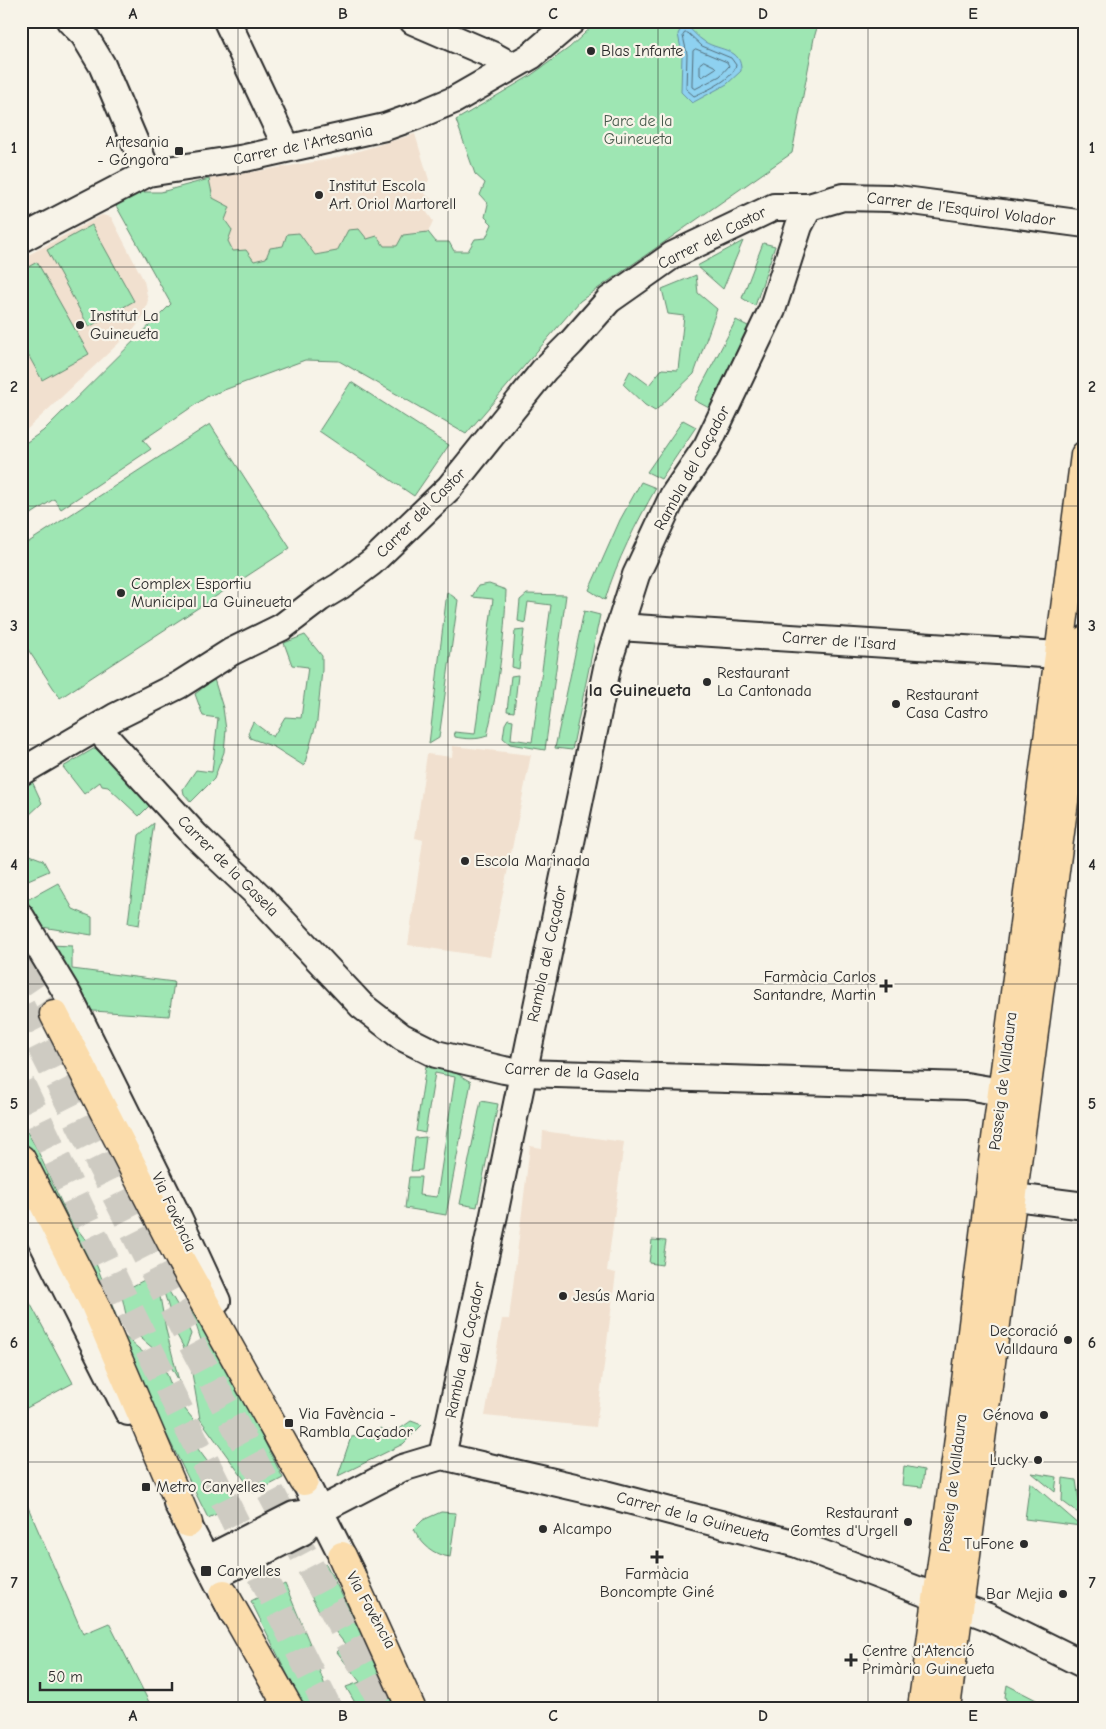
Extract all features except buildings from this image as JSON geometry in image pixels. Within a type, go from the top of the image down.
[{"type":"main road","name":"Passeig de Valldaura","points":[[1001,1196],[1002,1092],[1059,654],[1081,515],[1085,455]]},
{"type":"main road","name":"Passeig de Valldaura","points":[[946,1708],[948,1603],[1001,1196],[1085,640]]},
{"type":"main road","points":[[54,1014],[180,1260],[304,1481]]},
{"type":"main road","points":[[21,1159],[95,1305],[188,1523]]},
{"type":"main road","points":[[342,1556],[411,1708]]},
{"type":"main road","points":[[215,1577],[288,1708]]},
{"type":"main road","name":"Passeig de Valldaura","points":[[922,1708],[948,1603]]},
{"type":"street","points":[[70,21],[84,35],[102,65],[148,173]]},
{"type":"street","points":[[227,21],[287,148]]},
{"type":"street","points":[[413,21],[492,55],[512,66]]},
{"type":"street","name":"Carrer de l'Artesania","points":[[21,239],[148,173],[245,158],[385,127],[416,116],[454,100],[531,56],[572,21]]},
{"type":"street","name":"Carrer de l'Esquirol Volador","points":[[809,207],[843,197],[890,198],[1085,224]]},
{"type":"street","name":"Carrer del Castor","points":[[21,772],[116,717],[179,686],[231,652],[282,627],[372,562],[450,487],[544,370],[571,344],[609,300],[672,255],[768,209],[774,207],[809,207]]},
{"type":"street","name":"Rambla del Caçador","points":[[442,1456],[606,673],[619,627],[636,575],[673,496],[707,446],[772,310],[799,226],[809,207]]},
{"type":"street","name":"Carrer de l'Isard","points":[[619,627],[1059,654]]},
{"type":"street","name":"Carrer de la Gasela","points":[[98,728],[196,836],[260,897],[362,1006],[402,1036],[436,1054],[522,1073],[966,1086],[1002,1092]]},
{"type":"street","name":"Via Favència","points":[[21,917],[68,995],[304,1481],[424,1708]]},
{"type":"street","points":[[1001,1196],[1085,1206]]},
{"type":"street","points":[[21,1200],[133,1422],[188,1523],[279,1708]]},
{"type":"street","points":[[215,1577],[302,1532],[320,1511],[402,1468],[442,1456]]},
{"type":"street","name":"Carrer de la Guineueta","points":[[442,1456],[604,1494],[797,1544],[988,1617],[1085,1665]]},
{"type":"shaded area","name":"Institut Escola Art. Oriol Martorell","points":[[415,134],[429,180],[422,191],[431,199],[426,211],[433,221],[428,232],[404,235],[397,246],[315,255],[299,233],[283,246],[270,248],[266,258],[254,261],[233,251],[228,241],[232,230],[213,198],[209,179],[332,159]]},
{"type":"shaded area","name":"Institut La Guineueta","points":[[102,215],[111,217],[144,281],[148,300],[144,315],[135,328],[21,435],[21,259]]},
{"type":"shaded area","name":"Escola Marinada","points":[[453,746],[531,755],[490,957],[408,945],[423,840],[415,838],[427,754],[452,757]]},
{"type":"shaded area","name":"Jesús Maria","points":[[543,1131],[624,1142],[607,1271],[616,1273],[596,1427],[485,1416],[502,1319],[509,1319],[530,1146],[542,1148]]},
{"type":"green space","name":"Parc de la Guineueta","points":[[598,21],[819,21],[792,153],[580,301],[466,434],[339,361],[305,360],[208,396],[143,440],[151,449],[61,509],[54,499],[21,521],[21,446],[43,431],[171,304],[114,202],[142,192],[161,192],[209,179],[213,198],[230,207],[225,220],[232,230],[228,241],[233,251],[246,250],[254,261],[266,258],[270,248],[283,246],[287,234],[299,233],[315,255],[337,251],[348,230],[359,229],[367,239],[377,236],[384,246],[397,246],[403,235],[428,232],[436,242],[449,242],[454,251],[468,251],[475,239],[486,238],[492,224],[485,217],[488,204],[480,195],[485,183],[475,174],[456,120],[530,76],[569,48]]},
{"type":"green space","points":[[92,225],[134,301],[89,327],[47,250]]},
{"type":"green space","points":[[743,241],[723,289],[697,266]]},
{"type":"green space","points":[[763,243],[775,246],[755,306],[742,298]]},
{"type":"green space","points":[[37,262],[89,354],[42,380],[21,342],[21,271]]},
{"type":"green space","points":[[696,275],[698,293],[717,309],[694,374],[655,411],[645,405],[623,384],[630,371],[649,385],[662,369],[678,370],[684,316],[668,314],[662,289]]},
{"type":"green space","points":[[736,320],[750,327],[709,408],[694,400]]},
{"type":"green space","points":[[351,382],[449,445],[414,496],[319,431]]},
{"type":"green space","points":[[683,420],[696,427],[661,479],[647,472]]},
{"type":"green space","name":"Complex Esportiu Municipal La Guineueta","points":[[210,424],[290,548],[60,698],[21,639],[21,547]]},
{"type":"green space","points":[[641,482],[656,488],[628,542],[605,600],[589,590],[620,520]]},
{"type":"green space","points":[[489,584],[506,590],[500,663],[487,736],[471,739],[455,737],[454,732],[475,734],[493,599],[472,597],[478,586]]},
{"type":"green space","points":[[447,592],[458,600],[439,738],[429,744]]},
{"type":"green space","points":[[527,594],[566,595],[545,750],[510,744],[503,738],[505,724],[508,719],[513,720],[511,739],[532,742],[551,605],[528,602],[525,623],[518,621],[520,600]]},
{"type":"green space","points":[[584,611],[600,615],[572,750],[555,748]]},
{"type":"green space","points":[[524,630],[519,669],[512,667],[515,631]]},
{"type":"green space","points":[[305,635],[322,656],[322,670],[317,721],[304,766],[274,747],[250,738],[248,733],[253,722],[273,737],[285,717],[301,718],[308,667],[292,665],[284,643]]},
{"type":"green space","points":[[518,675],[514,712],[507,711],[511,676]]},
{"type":"green space","points":[[214,679],[223,708],[226,730],[224,752],[214,779],[191,802],[184,794],[183,789],[196,770],[212,772],[218,718],[203,716],[195,694]]},
{"type":"green space","points":[[95,748],[149,806],[139,816],[108,787],[102,786],[100,782],[84,794],[63,767]]},
{"type":"green space","points":[[31,779],[42,803],[27,817],[26,836],[30,855],[43,860],[49,871],[21,883],[21,785]]},
{"type":"green space","points":[[154,823],[139,925],[128,923],[139,835]]},
{"type":"green space","points":[[58,883],[73,909],[92,917],[92,935],[42,927],[27,900]]},
{"type":"green space","points":[[51,945],[72,946],[72,969],[174,982],[169,1016],[93,1011],[78,996]]},
{"type":"green space","points":[[432,1065],[456,1073],[471,1082],[446,1215],[405,1208],[409,1177],[421,1177],[419,1195],[437,1197],[455,1077],[435,1073],[425,1133],[416,1131],[426,1066]]},
{"type":"green space","points":[[481,1101],[498,1104],[477,1207],[460,1204]]},
{"type":"green space","points":[[21,1122],[36,1147],[68,1217],[88,1243],[124,1336],[166,1372],[176,1398],[201,1429],[189,1437],[239,1504],[208,1518],[21,1141]]},
{"type":"green space","points":[[426,1137],[422,1170],[411,1171],[415,1138]]},
{"type":"green space","points":[[652,1240],[666,1241],[662,1265],[649,1263]]},
{"type":"green space","points":[[179,1273],[283,1478],[254,1493],[200,1419],[189,1356],[201,1340]]},
{"type":"green space","points":[[156,1274],[166,1330],[179,1381],[168,1361],[129,1328],[121,1292]]},
{"type":"green space","points":[[164,1283],[179,1308],[191,1334],[185,1350],[177,1335],[163,1289]]},
{"type":"green space","points":[[23,1290],[73,1383],[21,1411],[21,1291]]},
{"type":"green space","points":[[411,1421],[422,1425],[403,1444],[338,1476],[351,1437],[374,1435],[380,1428],[389,1431],[397,1430]]},
{"type":"green space","points":[[904,1466],[924,1470],[922,1487],[902,1485]]},
{"type":"green space","points":[[1032,1473],[1057,1477],[1055,1492]]},
{"type":"green space","points":[[1063,1478],[1076,1480],[1081,1515],[1062,1501]]},
{"type":"green space","points":[[1030,1482],[1081,1526],[1025,1519]]},
{"type":"green space","points":[[21,1491],[83,1634],[109,1623],[152,1708],[21,1708]]},
{"type":"green space","points":[[441,1512],[456,1513],[450,1557],[438,1554],[428,1548],[414,1529],[423,1520]]},
{"type":"green space","points":[[326,1564],[400,1708],[358,1708],[346,1687],[360,1682],[337,1652],[345,1644],[318,1609],[301,1578]]},
{"type":"green space","points":[[285,1584],[310,1644],[333,1708],[304,1708],[251,1601]]},
{"type":"green space","points":[[1007,1685],[1050,1707],[1010,1708],[1005,1697]]},
{"type":"water","points":[[684,23],[705,42],[734,54],[738,58],[741,71],[727,84],[692,103],[681,92],[682,54],[678,34]]},
{"type":"tunnel","points":[[21,966],[54,1014]]},
{"type":"tunnel","points":[[21,1007],[163,1289],[385,1708]]},
{"type":"tunnel","points":[[21,1084],[120,1291],[328,1708]]},
{"type":"place","name":"Blas Infante","points":[[591,51]]},
{"type":"place","name":"Artesania - Góngora","points":[[179,151]]},
{"type":"place","name":"Institut Escola Art. Oriol Martorell","points":[[319,195]]},
{"type":"place","name":"Institut La Guineueta","points":[[80,325]]},
{"type":"place","name":"Complex Esportiu Municipal La Guineueta","points":[[121,593]]},
{"type":"place","name":"Restaurant La Cantonada","points":[[707,682]]},
{"type":"place","name":"Restaurant Casa Castro","points":[[896,704]]},
{"type":"place","name":"Escola Marinada","points":[[465,861]]},
{"type":"place","name":"Farmàcia Carlos Santandre, Martin","points":[[886,986]]},
{"type":"place","name":"Jesús Maria","points":[[563,1296]]},
{"type":"place","name":"Decoració Valldaura","points":[[1068,1340]]},
{"type":"place","name":"Génova","points":[[1044,1415]]},
{"type":"place","name":"Via Favència - Rambla Caçador","points":[[289,1423]]},
{"type":"place","name":"Lucky","points":[[1038,1460]]},
{"type":"place","name":"Metro Canyelles","points":[[146,1487]]},
{"type":"place","name":"Restaurant Comtes d'Urgell","points":[[908,1522]]},
{"type":"place","name":"Alcampo","points":[[543,1529]]},
{"type":"place","name":"TuFone","points":[[1024,1544]]},
{"type":"place","name":"Farmàcia Boncompte Giné","points":[[657,1557]]},
{"type":"place","name":"Canyelles","points":[[206,1571]]},
{"type":"place","name":"Bar Mejia","points":[[1063,1594]]},
{"type":"place","name":"Centre d'Atenció Primària Guineueta","points":[[851,1660]]},
{"type":"district","name":"la Guineueta","points":[[640,690]]}]
